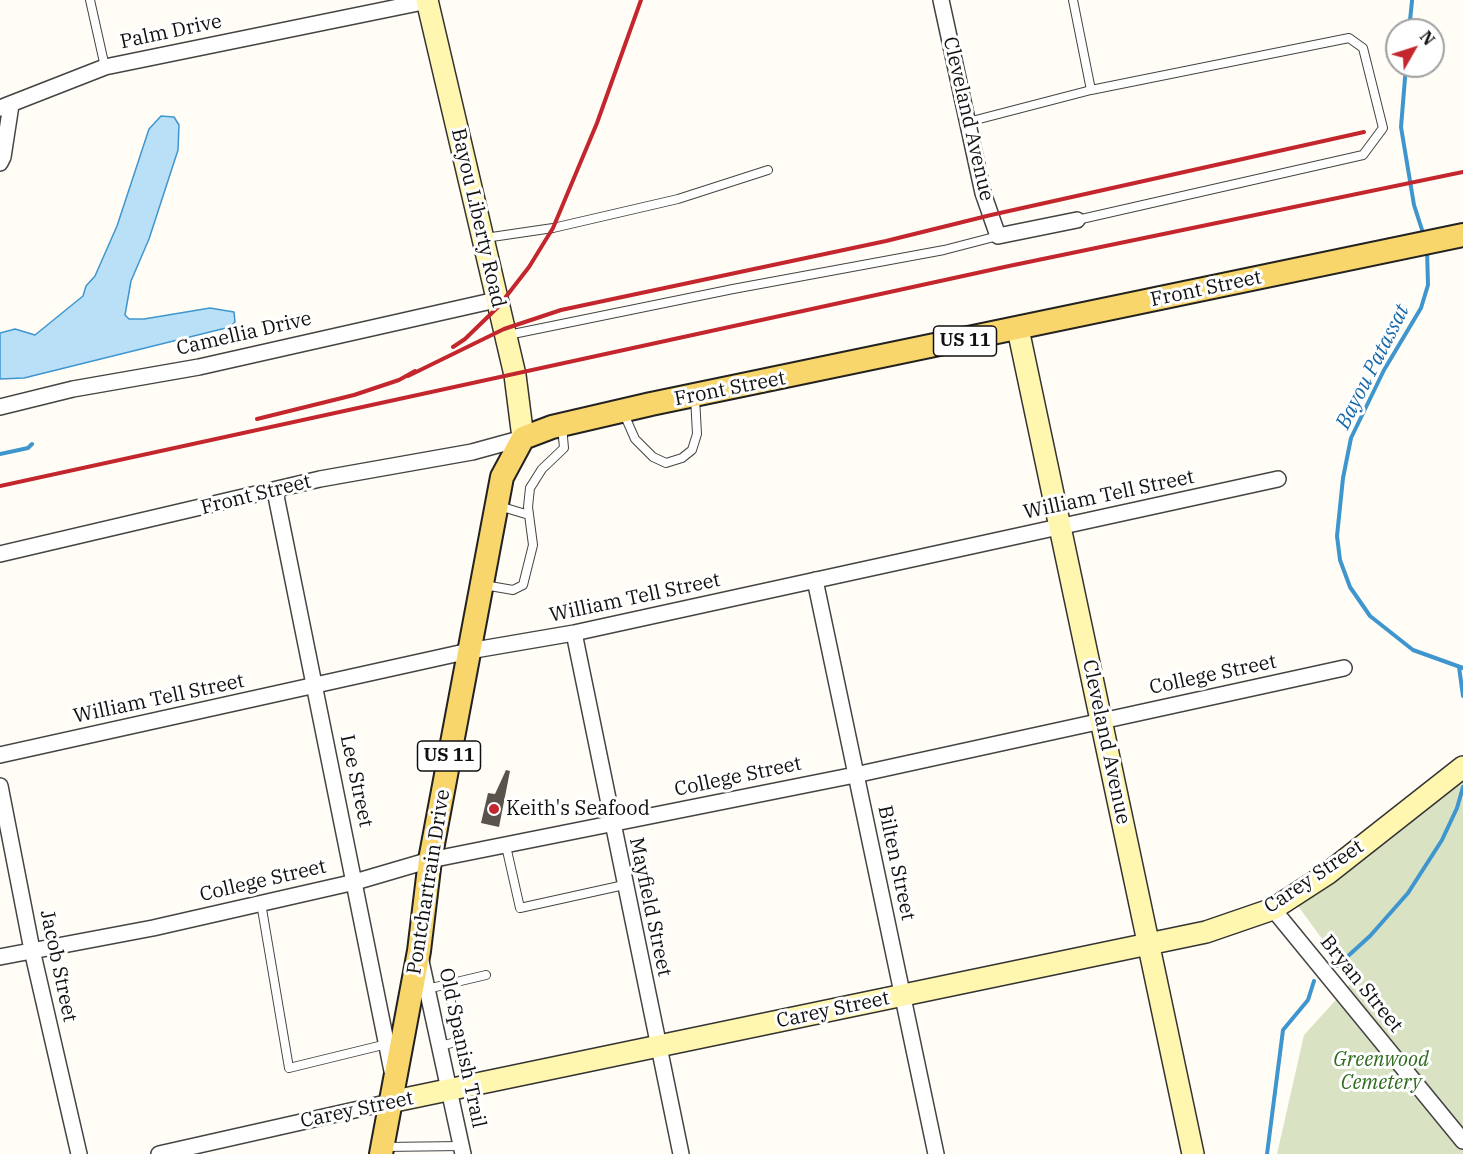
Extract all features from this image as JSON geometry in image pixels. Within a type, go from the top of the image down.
[{"type":"main road","name":"Front Street","points":[[523,438],[561,425],[623,411],[1460,235]]},
{"type":"main road","name":"Pontchartrain Drive","points":[[382,1150],[419,951],[430,860],[502,477],[523,438]]},
{"type":"street","name":"Palm Drive","points":[[6,107],[105,66],[429,0]]},
{"type":"street","name":"Bayou Liberty Road","points":[[429,0],[515,375],[523,438]]},
{"type":"street","name":"Cleveland Avenue","points":[[941,0],[983,193],[998,236]]},
{"type":"street","points":[[0,163],[3,157],[6,107]]},
{"type":"street","points":[[998,236],[1077,220]]},
{"type":"street","name":"Camellia Drive","points":[[0,407],[73,389],[199,367],[496,300]]},
{"type":"street","name":"Cleveland Avenue","points":[[1018,329],[1193,1154]]},
{"type":"street","name":"Front Street","points":[[0,554],[320,479],[472,452],[523,438]]},
{"type":"street","name":"William Tell Street","points":[[0,755],[469,651],[574,633],[1278,479]]},
{"type":"street","name":"Lee Street","points":[[275,491],[394,1080]]},
{"type":"street","name":"Bilten Street","points":[[815,580],[936,1154]]},
{"type":"street","name":"Mayfield Street","points":[[574,633],[681,1154]]},
{"type":"street","name":"College Street","points":[[0,957],[153,928],[355,882],[430,860],[855,775],[1344,669]]},
{"type":"street","name":"Carey Street","points":[[159,1154],[390,1102],[1206,932],[1273,909],[1327,874],[1458,771]]},
{"type":"street","name":"Jacob Street","points":[[0,786],[32,950],[78,1154]]},
{"type":"street","name":"Bryan Street","points":[[1273,909],[1463,1141]]},
{"type":"street","name":"Old Spanish Trail","points":[[419,951],[462,1150]]},
{"type":"lane","points":[[90,0],[105,66]]},
{"type":"lane","points":[[1073,0],[1091,90]]},
{"type":"lane","points":[[968,122],[1091,90],[1348,38],[1362,48],[1383,128],[1363,155],[1077,220]]},
{"type":"lane","points":[[483,239],[553,228],[678,199],[768,170]]},
{"type":"lane","points":[[505,336],[733,289],[944,250],[998,236]]},
{"type":"lane","points":[[623,411],[635,439],[653,457],[666,463],[682,459],[692,450],[697,434],[695,396]]},
{"type":"lane","points":[[482,584],[513,590],[523,585],[533,545],[529,515],[531,488],[535,478],[551,458],[565,446],[561,425]]},
{"type":"lane","points":[[497,506],[529,515]]},
{"type":"lane","points":[[506,846],[520,908],[624,885]]},
{"type":"lane","points":[[261,903],[289,1068],[387,1044]]},
{"type":"lane","points":[[427,988],[486,975]]},
{"type":"lane","points":[[440,1046],[460,1041],[447,984]]},
{"type":"lane","points":[[382,1150],[462,1150]]},
{"type":"green space","name":"Greenwood Cemetery","points":[[1463,776],[1463,1154],[1277,1154],[1304,1035],[1353,981],[1298,906]]},
{"type":"water","points":[[161,116],[174,117],[179,125],[178,150],[149,239],[131,281],[125,315],[129,319],[144,319],[210,308],[234,312],[235,322],[230,327],[24,378],[0,379],[0,333],[15,329],[35,335],[83,296],[86,286],[95,276],[117,226],[149,129]]},
{"type":"building","name":"Keith's Seafood","points":[[506,770],[510,771],[499,827],[481,823],[488,793],[495,794]]},
{"type":"waterway","name":"Bayou Patassat","points":[[1410,18],[1412,1]]},
{"type":"waterway","name":"Bayou Patassat","points":[[1405,78],[1401,127],[1414,205],[1424,236]]},
{"type":"waterway","name":"Bayou Patassat","points":[[1427,249],[1428,285],[1421,308],[1384,370],[1351,438],[1343,478],[1337,536],[1340,560],[1350,587],[1370,616],[1413,650],[1463,668]]},
{"type":"waterway","points":[[0,454],[28,448],[32,444]]},
{"type":"waterway","name":"Bayou Patassat","points":[[1459,667],[1463,696]]},
{"type":"waterway","name":"Bayou Patassat","points":[[1337,966],[1370,936],[1408,893],[1442,840],[1457,808],[1463,787]]},
{"type":"waterway","name":"Bayou Patassat","points":[[1267,1154],[1283,1030],[1308,1000],[1314,981]]},
{"type":"railway","points":[[453,347],[465,339],[498,307],[529,267],[553,228],[597,123],[641,0]]},
{"type":"railway","points":[[408,376],[504,329],[561,310],[886,241],[991,215],[1364,132]]},
{"type":"railway","points":[[0,486],[1009,266],[1463,172]]},
{"type":"railway","points":[[257,419],[354,395],[399,380],[415,371]]},
{"type":"place","name":"Keith's Seafood","points":[[494,809]]}]
